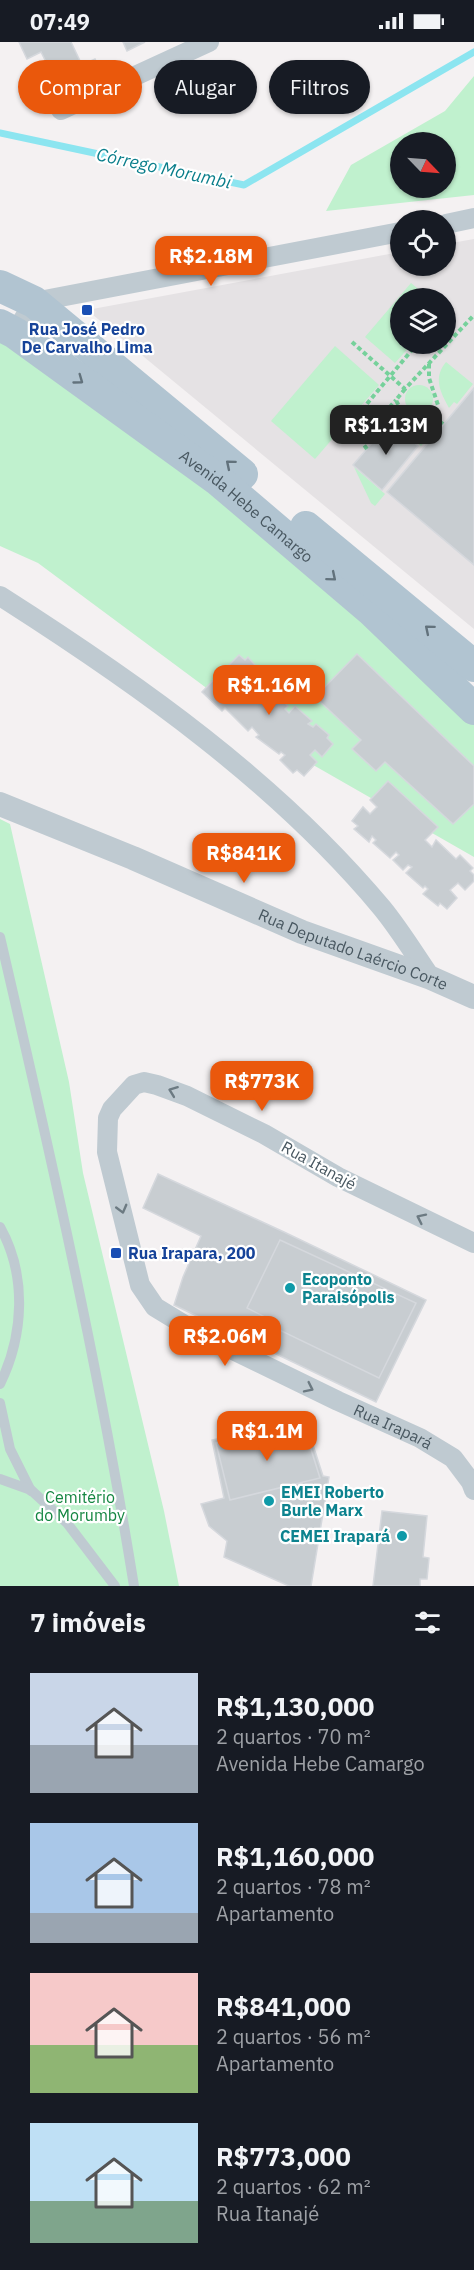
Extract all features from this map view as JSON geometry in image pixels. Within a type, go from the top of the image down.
[{"type":"main road","name":"Avenida Hebe Camargo","points":[[0,286],[34,302],[474,666]]},
{"type":"main road","name":"Avenida Hebe Camargo","points":[[7,329],[218,480],[371,610],[474,709]]},
{"type":"street","points":[[142,73],[209,42]]},
{"type":"street","points":[[456,222],[474,218]]},
{"type":"street","points":[[7,329],[34,302],[390,234]]},
{"type":"street","points":[[0,596],[193,728],[307,827],[382,909],[431,978]]},
{"type":"street","name":"Rua Deputado Laércio Corte","points":[[0,804],[133,858],[302,932],[431,978],[474,997]]},
{"type":"street","name":"Rua Itanajé","points":[[107,1152],[108,1118],[112,1109],[134,1085],[144,1082],[187,1096],[264,1134],[338,1177],[474,1243]]},
{"type":"street","name":"Rua Irapará","points":[[107,1152],[141,1285],[155,1307],[206,1337],[420,1438],[453,1458],[471,1482],[474,1490]]},
{"type":"lane","points":[[0,937],[36,1091],[97,1382],[134,1586]]},
{"type":"lane","points":[[0,1227],[14,1264],[19,1300],[17,1336],[0,1384]]},
{"type":"lane","points":[[0,1403],[10,1449],[31,1491]]},
{"type":"lane","points":[[0,1479],[31,1491],[67,1523],[115,1586]]},
{"type":"path","points":[[367,449],[364,445],[364,436],[474,315]]},
{"type":"path","points":[[352,342],[405,389]]},
{"type":"path","points":[[347,422],[350,424],[409,354]]},
{"type":"path","points":[[429,363],[429,378],[438,405],[433,416]]},
{"type":"path","points":[[396,400],[399,408],[406,414],[418,418],[433,416],[443,424]]},
{"type":"shaded area","points":[[474,239],[474,629],[87,310],[390,254],[390,276],[456,276],[456,242]]},
{"type":"green space","points":[[474,76],[474,195],[456,197],[456,132],[408,132],[445,111]]},
{"type":"green space","points":[[390,143],[390,198],[446,198],[326,211],[351,165]]},
{"type":"green space","points":[[411,283],[417,288],[407,288]]},
{"type":"green space","points":[[390,308],[390,354],[403,354],[395,363],[365,337]]},
{"type":"green space","points":[[0,314],[474,707],[474,857],[301,758],[38,563],[0,546]]},
{"type":"green space","points":[[335,346],[379,385],[315,459],[271,421]]},
{"type":"green space","points":[[446,362],[473,384],[457,404],[454,402],[449,408],[439,385],[440,374]]},
{"type":"green space","points":[[419,385],[429,389],[433,399],[429,409],[419,413],[409,409],[405,399],[409,389]]},
{"type":"green space","points":[[390,414],[431,434],[421,446],[386,418]]},
{"type":"green space","points":[[354,467],[385,494],[375,506],[371,503]]},
{"type":"green space","name":"Cemitério do Morumby","points":[[0,819],[10,824],[69,1082],[83,1173],[164,1511],[179,1586],[0,1586]]},
{"type":"building","points":[[19,42],[71,42],[80,60],[45,60],[41,52],[27,59]]},
{"type":"building","points":[[123,42],[145,42],[127,51]]},
{"type":"building","points":[[474,388],[474,565],[387,492]]},
{"type":"building","points":[[390,422],[418,446],[382,490],[353,465]]},
{"type":"building","points":[[357,654],[474,766],[474,804],[453,824],[385,762],[376,771],[352,749],[361,740],[315,697]]},
{"type":"building","points":[[239,655],[245,660],[248,657],[260,671],[256,675],[259,679],[261,677],[276,692],[271,696],[276,700],[279,697],[288,706],[285,709],[289,713],[295,706],[312,721],[308,724],[313,727],[316,724],[329,735],[327,738],[333,744],[322,757],[315,750],[310,755],[317,762],[304,776],[297,770],[293,773],[280,760],[285,755],[281,752],[279,754],[256,737],[259,735],[252,727],[248,731],[225,708],[222,711],[202,692],[220,673],[228,680],[236,672],[229,665]]},
{"type":"building","points":[[388,781],[438,827],[425,840],[432,847],[436,840],[456,859],[460,855],[473,868],[470,871],[474,875],[474,881],[465,890],[458,883],[450,890],[457,898],[447,909],[440,903],[438,906],[423,894],[428,889],[425,886],[423,888],[406,873],[412,867],[408,865],[403,870],[393,860],[399,855],[396,852],[390,858],[373,843],[376,840],[372,836],[369,842],[354,829],[358,826],[352,821],[363,807],[370,814],[377,807],[370,800]]},
{"type":"building","name":"Ecoponto Paraisópolis","points":[[158,1174],[426,1300],[376,1402],[174,1305],[183,1277],[201,1236],[143,1208]]},
{"type":"building","points":[[280,1240],[416,1303],[379,1378],[271,1326],[273,1321],[247,1308]]},
{"type":"building","name":"EMEI Roberto Burle Marx","points":[[305,1420],[323,1476],[329,1477],[311,1586],[289,1586],[224,1557],[227,1541],[209,1526],[201,1504],[224,1498],[212,1440]]},
{"type":"building","points":[[303,1424],[320,1478],[230,1500],[216,1443]]},
{"type":"building","name":"CEMEI Irapará","points":[[382,1511],[427,1516],[423,1557],[429,1558],[427,1579],[420,1579],[420,1586],[373,1586]]},
{"type":"waterway","name":"Córrego Morumbi","points":[[0,133],[244,185],[474,52]]},
{"type":"place","name":"Rua José Pedro De Carvalho Lima","points":[[87,310]]},
{"type":"place","name":"Rua Irapara, 200","points":[[116,1253]]},
{"type":"place","name":"Ecoponto Paraisópolis","points":[[290,1288]]},
{"type":"place","name":"EMEI Roberto Burle Marx","points":[[269,1501]]},
{"type":"place","name":"CEMEI Irapará","points":[[402,1536]]}]
